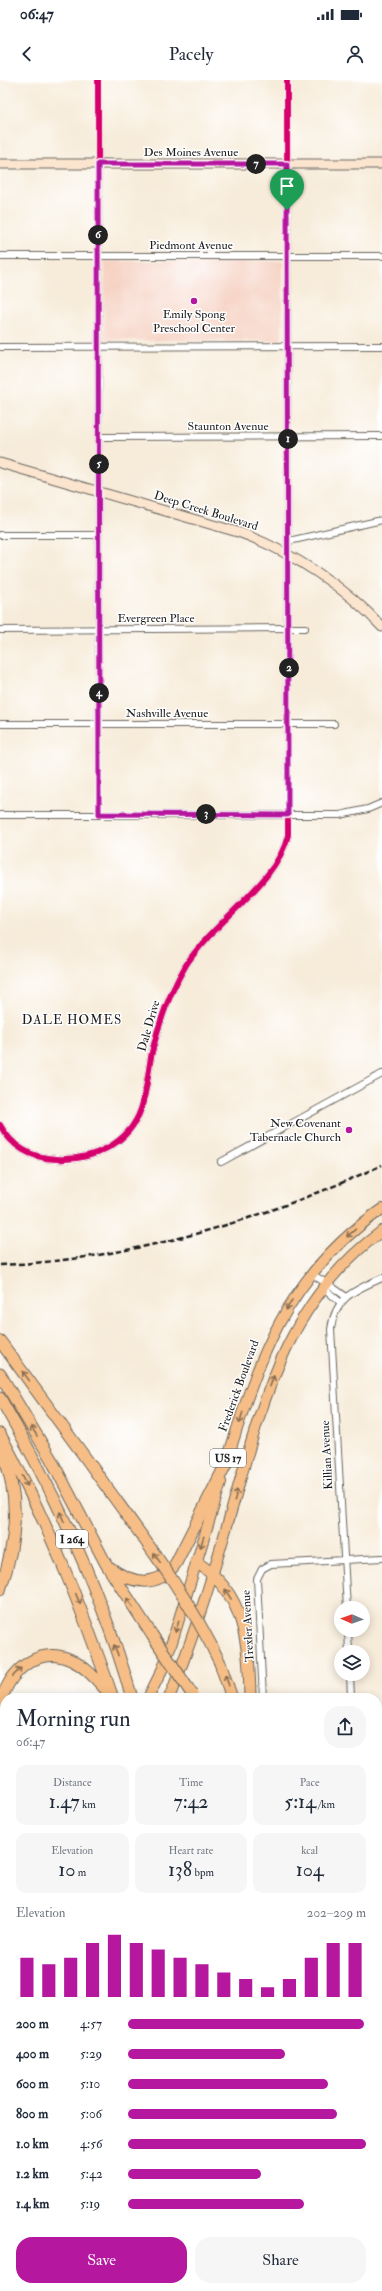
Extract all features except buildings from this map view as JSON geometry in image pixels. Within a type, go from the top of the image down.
[{"type":"highway","points":[[0,1341],[175,1582],[205,1632],[220,1663],[230,1693]]},
{"type":"highway","points":[[0,1374],[51,1459],[106,1564],[192,1693]]},
{"type":"highway","name":"I 264","points":[[0,1398],[38,1467],[83,1563],[131,1693]]},
{"type":"highway","name":"I 264","points":[[0,1434],[40,1512],[61,1558],[81,1605],[111,1693]]},
{"type":"highway","points":[[0,1446],[11,1479],[15,1509],[12,1550],[0,1590]]},
{"type":"highway","points":[[106,1564],[119,1574],[136,1582],[153,1581],[166,1574],[176,1563],[228,1460]]},
{"type":"highway","points":[[196,1562],[213,1573],[228,1592],[245,1631],[250,1693]]},
{"type":"highway","points":[[4,1693],[6,1685],[19,1669],[33,1660],[49,1656],[59,1656],[78,1663],[108,1693]]},
{"type":"main road","name":"Frederick Boulevard","points":[[150,1693],[163,1668],[172,1642],[228,1460],[262,1356],[290,1302],[311,1273],[336,1246],[382,1209]]},
{"type":"main road","name":"US 17","points":[[171,1693],[185,1659],[213,1573],[256,1427],[279,1361],[303,1315],[326,1285],[360,1249],[382,1231]]},
{"type":"street","points":[[98,80],[99,814]]},
{"type":"street","name":"Dale Drive","points":[[0,1125],[8,1137],[19,1148],[37,1156],[51,1159],[78,1158],[91,1155],[103,1151],[124,1137],[141,1110],[157,1034],[173,989],[186,966],[205,939],[278,863],[286,846],[288,815],[289,628],[287,80]]},
{"type":"street","name":"Des Moines Avenue","points":[[0,164],[382,164]]},
{"type":"street","name":"Piedmont Avenue","points":[[0,256],[382,256]]},
{"type":"street","points":[[0,347],[382,346]]},
{"type":"street","name":"Staunton Avenue","points":[[99,438],[382,436]]},
{"type":"street","name":"Deep Creek Boulevard","points":[[0,463],[241,533],[275,546],[340,591],[381,623]]},
{"type":"street","points":[[288,541],[382,520]]},
{"type":"street","points":[[0,535],[99,535]]},
{"type":"street","name":"Evergreen Place","points":[[0,630],[305,628]]},
{"type":"street","name":"Nashville Avenue","points":[[0,724],[334,724]]},
{"type":"street","points":[[0,815],[340,815],[368,809],[382,803]]},
{"type":"street","points":[[221,1162],[382,1074]]},
{"type":"street","points":[[311,1273],[326,1285],[333,1285],[346,1297]]},
{"type":"street","points":[[326,1285],[326,1290],[340,1302],[346,1297],[382,1278]]},
{"type":"street","name":"Killian Avenue","points":[[340,1302],[331,1329],[347,1601]]},
{"type":"street","points":[[344,1560],[382,1558]]},
{"type":"street","name":"Trexler Avenue","points":[[263,1693],[257,1579],[262,1569],[275,1564],[344,1560]]},
{"type":"street","points":[[350,1681],[351,1693]]},
{"type":"shaded area","name":"Emily Spong Preschool Center","points":[[105,261],[283,261],[282,341],[104,340]]},
{"type":"railway","points":[[0,1265],[49,1262],[99,1255],[147,1246],[196,1234],[291,1203],[382,1165]]},
{"type":"cycle path","points":[[98,80],[99,814]]},
{"type":"cycle path","points":[[0,1125],[10,1139],[23,1150],[30,1154],[56,1159],[83,1157],[96,1153],[108,1148],[128,1132],[141,1109],[152,1052],[158,1030],[170,996],[180,975],[198,949],[272,869],[282,852],[288,835],[287,80]]},
{"type":"place","name":"Emily Spong Preschool Center","points":[[194,301]]},
{"type":"place","name":"New Covenant Tabernacle Church","points":[[349,1130]]},
{"type":"district","name":"DALE HOMES","points":[[72,1020]]},
{"type":"route","points":[[98,164],[287,164],[287,210],[289,628],[288,815],[99,814],[98,164]]}]
